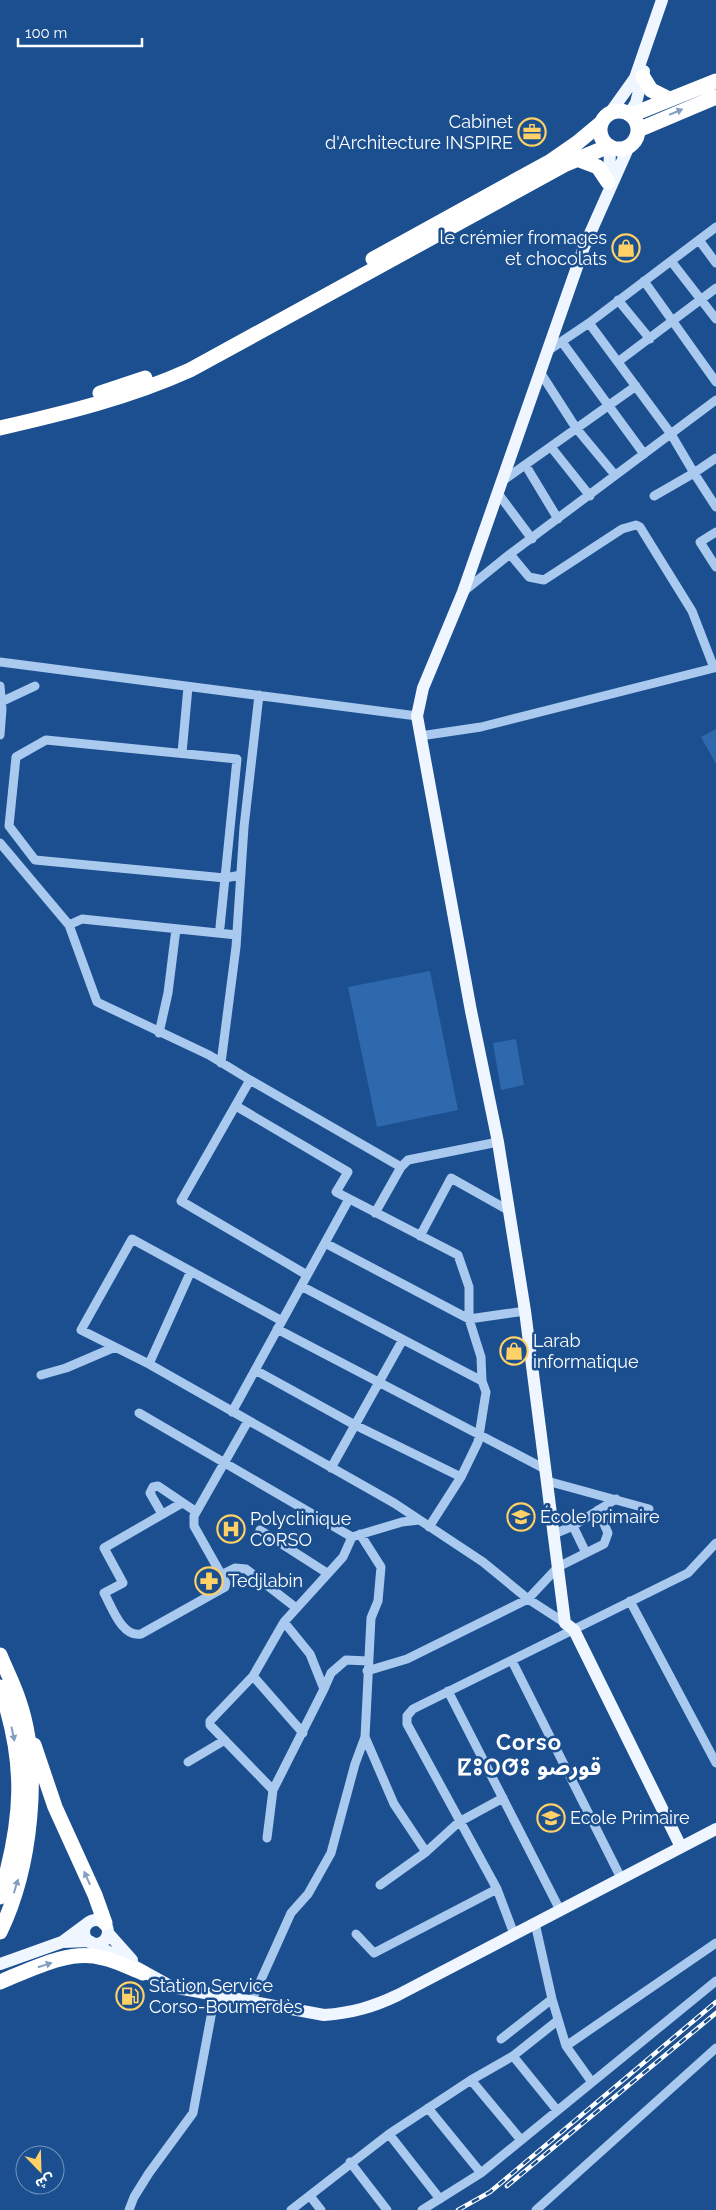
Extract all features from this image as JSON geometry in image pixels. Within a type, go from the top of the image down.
[{"type":"highway","points":[[642,70],[651,90],[669,99]]},
{"type":"highway","points":[[630,114],[716,81]]},
{"type":"highway","points":[[638,130],[716,97]]},
{"type":"highway","points":[[0,418],[96,395],[158,373],[192,358],[551,161],[577,143],[606,118],[620,111],[630,114],[636,122],[638,130],[636,139],[629,146],[620,149],[609,147],[577,159],[190,370],[146,389],[101,404],[0,428]]},
{"type":"highway","points":[[606,118],[600,135],[609,147]]},
{"type":"highway","points":[[577,159],[598,167],[609,185]]},
{"type":"highway","points":[[0,1655],[19,1701],[55,1807],[95,1895],[106,1928]]},
{"type":"highway","points":[[0,1687],[17,1752],[20,1774],[20,1811],[7,1874],[0,1897]]},
{"type":"highway","points":[[0,1932],[10,1911],[22,1866],[31,1808],[29,1743],[19,1701]]},
{"type":"highway","points":[[0,1878],[20,1811]]},
{"type":"highway","points":[[0,1982],[59,1960],[86,1956],[102,1957],[143,1973]]},
{"type":"main road","points":[[630,114],[636,103],[642,70],[662,0]]},
{"type":"main road","points":[[606,118],[642,70]]},
{"type":"main road","points":[[629,146],[609,185],[584,247],[545,353],[463,592],[423,688],[417,716],[498,1142],[525,1311],[558,1567],[570,1626],[681,1847]]},
{"type":"main road","points":[[609,147],[609,185]]},
{"type":"main road","points":[[89,1922],[83,1932],[88,1942],[111,1952],[143,1973],[172,1988],[324,2015],[348,2014],[374,2007],[398,1996],[716,1829]]},
{"type":"main road","points":[[0,1964],[62,1942],[89,1922],[97,1920],[106,1928],[143,1973]]},
{"type":"main road","points":[[62,1942],[97,1944],[102,1942],[106,1928]]},
{"type":"street","points":[[545,353],[589,323],[716,227]]},
{"type":"street","points":[[699,240],[716,264]]},
{"type":"street","points":[[671,261],[716,318]]},
{"type":"street","points":[[644,281],[716,382]]},
{"type":"street","points":[[619,361],[674,322],[716,288]]},
{"type":"street","points":[[618,300],[650,339]]},
{"type":"street","points":[[589,323],[619,361],[671,434],[716,507]]},
{"type":"street","points":[[562,342],[644,454]]},
{"type":"street","points":[[540,372],[576,428],[615,475]]},
{"type":"street","points":[[532,539],[499,487],[576,428],[636,386]]},
{"type":"street","points":[[463,592],[510,554],[716,400]]},
{"type":"street","points":[[551,447],[590,496]]},
{"type":"street","points":[[654,496],[716,458]]},
{"type":"street","points":[[526,466],[558,519]]},
{"type":"street","points":[[420,736],[481,727],[715,667],[692,611],[640,527],[636,525],[622,529],[544,580],[530,577],[510,554]]},
{"type":"street","points":[[716,532],[700,542],[716,567]]},
{"type":"street","points":[[0,662],[417,716]]},
{"type":"street","points":[[0,686],[0,735]]},
{"type":"street","points":[[1,702],[35,686]]},
{"type":"street","points":[[182,753],[188,687]]},
{"type":"street","points":[[221,1062],[237,935],[251,758],[259,695]]},
{"type":"street","points":[[241,875],[226,878],[35,860],[9,826],[16,757],[46,740],[237,759],[251,758]]},
{"type":"street","points":[[220,927],[237,759]]},
{"type":"street","points":[[0,843],[69,925],[97,1002],[221,1062],[401,1167]]},
{"type":"street","points":[[69,925],[82,919],[237,935]]},
{"type":"street","points":[[160,1033],[168,993],[176,929]]},
{"type":"street","points":[[250,1080],[181,1201],[307,1275]]},
{"type":"street","points":[[236,1106],[348,1172],[336,1192],[458,1255],[469,1287],[469,1319],[481,1357],[482,1381],[486,1392],[479,1435],[461,1477],[430,1527]]},
{"type":"street","points":[[375,1213],[401,1167],[414,1158],[498,1142]]},
{"type":"street","points":[[420,1236],[451,1178],[508,1210]]},
{"type":"street","points":[[232,1412],[349,1199]]},
{"type":"street","points":[[570,1626],[528,1599],[483,1562],[394,1503],[148,1364],[81,1330],[132,1240],[191,1271],[280,1325],[380,1382],[479,1435],[546,1475],[649,1510]]},
{"type":"street","points":[[325,1242],[469,1319],[525,1311]]},
{"type":"street","points":[[148,1364],[191,1271]]},
{"type":"street","points":[[301,1286],[402,1341],[482,1381]]},
{"type":"street","points":[[331,1468],[402,1341]]},
{"type":"street","points":[[41,1375],[66,1368],[116,1347]]},
{"type":"street","points":[[255,1370],[356,1425],[461,1477]]},
{"type":"street","points":[[139,1413],[223,1464],[356,1535],[381,1568],[378,1601],[371,1618],[365,1737],[355,1764],[331,1852],[308,1894],[291,1913],[250,2002]]},
{"type":"street","points":[[182,1503],[104,1548],[123,1583],[104,1593],[125,1630],[130,1634],[141,1634],[223,1590],[226,1583],[194,1526],[196,1511],[248,1421]]},
{"type":"street","points":[[162,1514],[150,1493],[153,1487],[158,1486],[196,1511]]},
{"type":"street","points":[[554,1534],[573,1526],[616,1500]]},
{"type":"street","points":[[367,1671],[407,1659],[528,1599],[558,1567],[604,1544],[608,1533],[598,1510]]},
{"type":"street","points":[[273,1790],[210,1725],[210,1721],[253,1676],[284,1622],[343,1556],[356,1535],[402,1522],[419,1520]]},
{"type":"street","points":[[573,1526],[586,1553]]},
{"type":"street","points":[[260,1530],[327,1572]]},
{"type":"street","points":[[514,1934],[497,1889],[407,1724],[407,1716],[413,1709],[512,1661],[570,1626],[688,1574],[716,1543]]},
{"type":"street","points":[[222,1576],[234,1568],[246,1569],[295,1608]]},
{"type":"street","points":[[630,1601],[716,1763]]},
{"type":"street","points":[[284,1622],[310,1654],[324,1689]]},
{"type":"street","points":[[267,1838],[273,1790],[303,1733],[331,1673],[346,1660],[368,1661]]},
{"type":"street","points":[[512,1661],[621,1878]]},
{"type":"street","points":[[253,1676],[303,1733]]},
{"type":"street","points":[[448,1692],[560,1910]]},
{"type":"street","points":[[365,1737],[394,1804],[426,1852]]},
{"type":"street","points":[[188,1762],[225,1740]]},
{"type":"street","points":[[380,1886],[426,1852],[459,1822],[503,1798]]},
{"type":"street","points":[[356,1934],[374,1953],[497,1889]]},
{"type":"street","points":[[536,1923],[552,1999],[566,2046],[591,2081]]},
{"type":"street","points":[[566,2046],[716,1943]]},
{"type":"street","points":[[422,2210],[481,2173],[556,2109],[716,1981]]},
{"type":"street","points":[[129,2210],[134,2197],[149,2173],[193,2112],[215,1995]]},
{"type":"street","points":[[500,2039],[552,1999]]},
{"type":"street","points":[[291,2210],[350,2162],[389,2134],[471,2080],[513,2056],[558,2021]]},
{"type":"street","points":[[536,2210],[716,2048]]},
{"type":"street","points":[[513,2056],[556,2109]]},
{"type":"street","points":[[471,2080],[521,2140]]},
{"type":"street","points":[[428,2108],[481,2173]]},
{"type":"street","points":[[389,2134],[440,2199]]},
{"type":"street","points":[[350,2162],[387,2210]]},
{"type":"street","points":[[310,2196],[321,2210]]},
{"type":"shaded area","points":[[716,729],[716,764],[701,737]]},
{"type":"shaded area","points":[[430,971],[458,1110],[377,1127],[348,987]]},
{"type":"shaded area","points":[[516,1039],[524,1085],[501,1090],[493,1043]]},
{"type":"railway","points":[[458,2210],[490,2192],[716,2002]]},
{"type":"railway","points":[[507,2186],[716,2013]]},
{"type":"place","name":"Cabinet d'Architecture INSPIRE","points":[[532,132]]},
{"type":"place","name":"le crémier fromages et chocolats","points":[[626,248]]},
{"type":"place","name":"Larab informatique","points":[[514,1351]]},
{"type":"place","name":"École primaire","points":[[521,1517]]},
{"type":"place","name":"Polyclinique CORSO","points":[[231,1529]]},
{"type":"place","name":"Tedjlabin","points":[[209,1581]]},
{"type":"place","name":"Ecole Primaire","points":[[551,1818]]},
{"type":"place","name":"Station Service Corso-Boumerdès","points":[[130,1996]]},
{"type":"district","name":"Corso ⵇⵓⵔⵚⵓ قورصو","points":[[529,1754]]}]
